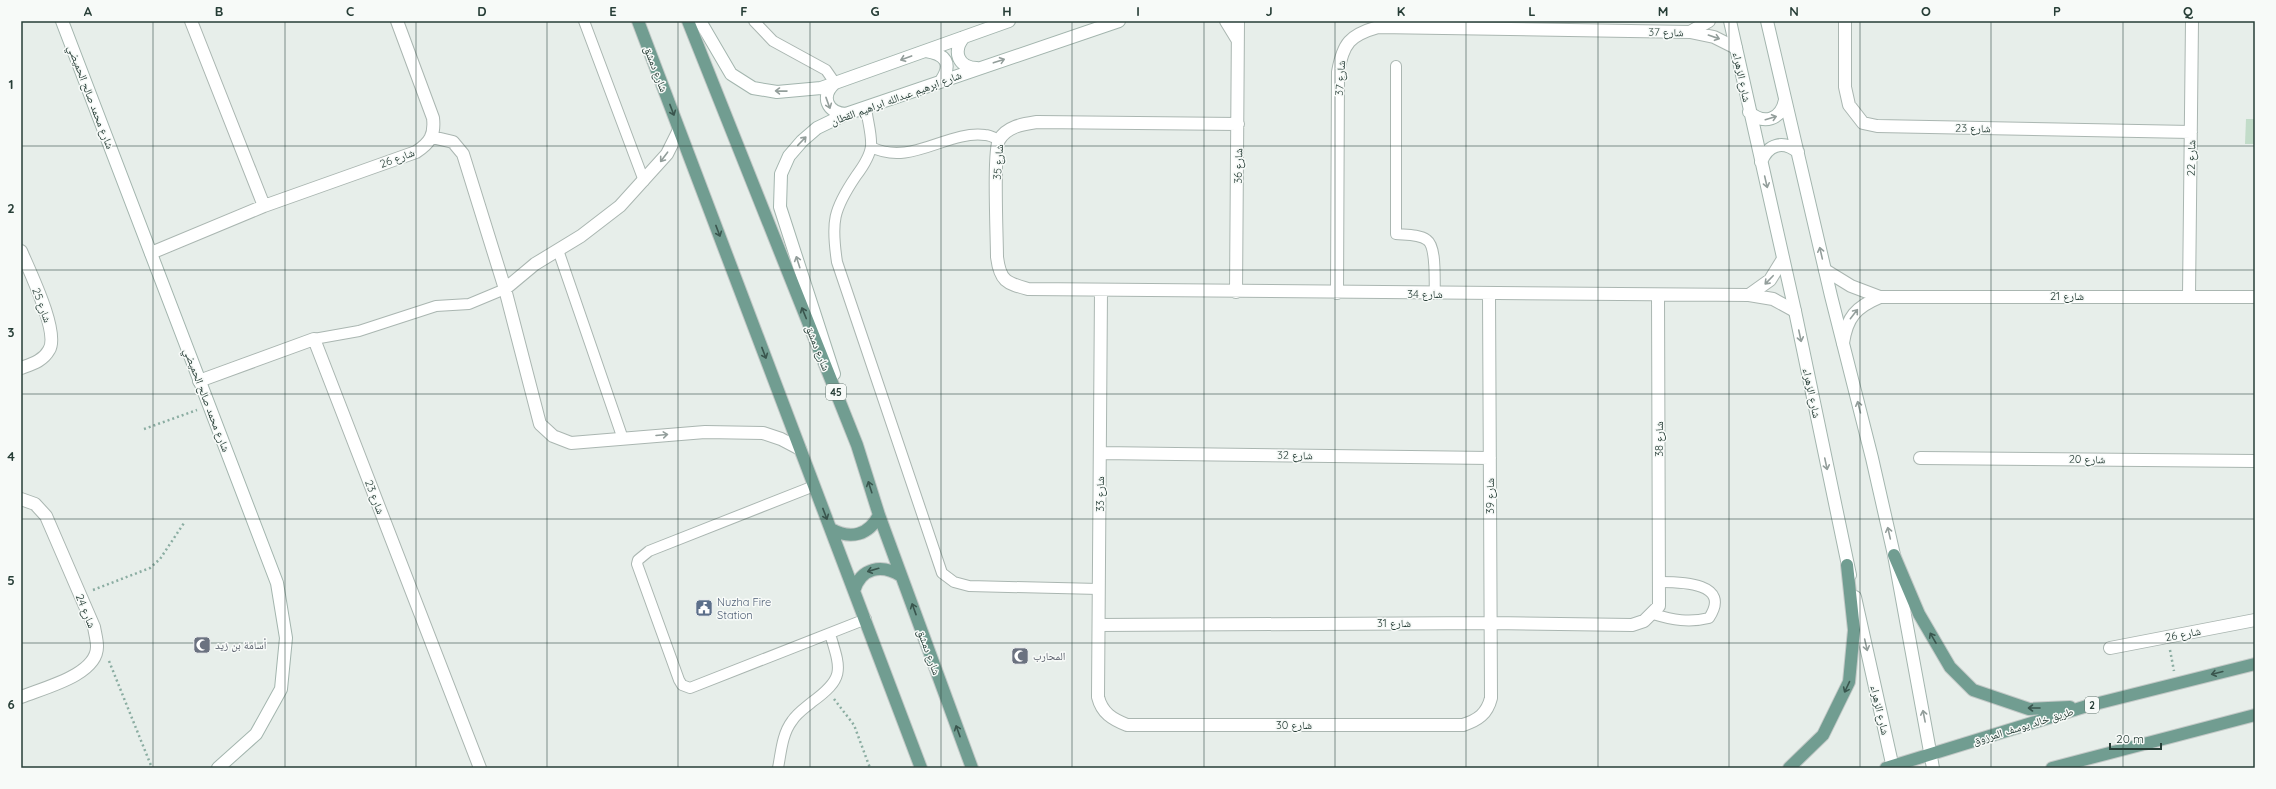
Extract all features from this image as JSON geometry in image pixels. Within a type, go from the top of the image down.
[{"type":"main road","name":"شارع دمشق","points":[[638,21],[854,591],[866,619],[921,768]]},
{"type":"main road","name":"شارع دمشق","points":[[688,21],[857,446],[879,515],[972,768]]},
{"type":"main road","points":[[831,529],[849,536],[859,534],[875,524],[879,515]]},
{"type":"main road","points":[[1894,555],[1919,614],[1950,667],[1973,690],[2029,708],[2087,706]]},
{"type":"main road","points":[[1789,768],[1823,735],[1849,682],[1854,630],[1847,565]]},
{"type":"main road","points":[[854,591],[860,577],[874,569],[887,569],[901,576]]},
{"type":"main road","name":"طريق خالد يوسف المرزوق","points":[[1891,767],[2087,706],[2255,664]]},
{"type":"main road","points":[[2052,768],[2255,715]]},
{"type":"main road","points":[[2066,768],[2082,760]]},
{"type":"street","name":"شارع محمد صالح الحميضي","points":[[62,21],[277,583],[286,638],[281,688],[256,734],[218,768]]},
{"type":"street","points":[[191,21],[264,206]]},
{"type":"street","points":[[397,21],[433,118],[434,128],[432,137],[453,142],[463,154],[504,289],[540,424],[553,436],[571,443],[705,432],[763,433],[782,439],[800,449]]},
{"type":"street","points":[[700,21],[731,74],[753,88],[777,92],[800,91],[835,83],[1009,21]]},
{"type":"street","name":"شارع ابرهيم عبدالله ابراهيم القطان","points":[[857,446],[780,207],[781,174],[789,156],[817,128],[846,114],[1119,21]]},
{"type":"street","points":[[1226,21],[1237,39]]},
{"type":"street","name":"شارع 36","points":[[1236,292],[1238,21]]},
{"type":"street","name":"شارع 37","points":[[1690,32],[1709,21]]},
{"type":"street","name":"شارع الزهراء","points":[[1730,21],[1749,112],[1762,162],[1795,312],[1847,565],[1891,767]]},
{"type":"street","points":[[1767,21],[1894,555],[1932,754],[1933,768]]},
{"type":"street","name":"شارع 23","points":[[1845,21],[1845,87],[1849,105],[1863,123],[1876,126],[2191,132]]},
{"type":"street","name":"شارع 22","points":[[2189,296],[2192,21]]},
{"type":"street","name":"شارع 37","points":[[1337,293],[1338,72],[1342,52],[1349,41],[1360,32],[1378,27],[1690,32],[1714,37],[1736,48]]},
{"type":"street","points":[[964,37],[959,43],[957,50],[958,58],[963,64],[970,68],[978,68]]},
{"type":"street","points":[[926,51],[940,55],[945,60],[946,74],[941,81]]},
{"type":"street","points":[[835,83],[827,92],[827,103],[831,110],[838,114],[846,114]]},
{"type":"street","points":[[1749,112],[1756,118],[1772,119],[1779,115],[1784,108],[1785,100]]},
{"type":"street","name":"شارع 35","points":[[1101,291],[1028,289],[1005,282],[998,272],[996,257],[996,157],[999,140],[1008,131],[1020,124],[1037,122],[1238,124]]},
{"type":"street","points":[[504,289],[535,264],[581,236],[620,206],[644,181],[666,154],[680,130]]},
{"type":"street","name":"شارع 26","points":[[150,253],[264,206],[416,152],[428,144],[432,137]]},
{"type":"street","points":[[1762,162],[1769,148],[1776,145],[1792,147],[1798,152]]},
{"type":"street","name":"شارع 25","points":[[21,252],[48,320],[51,335],[50,349],[41,359],[21,368]]},
{"type":"street","points":[[1749,295],[1770,280],[1783,259]]},
{"type":"street","name":"شارع 21","points":[[1825,270],[1851,286],[1880,297],[2255,297]]},
{"type":"street","name":"شارع 34","points":[[1101,291],[1749,295],[1773,299],[1795,312]]},
{"type":"street","name":"شارع 33","points":[[1098,696],[1101,291]]},
{"type":"street","name":"شارع 39","points":[[1489,294],[1491,698]]},
{"type":"street","name":"شارع 38","points":[[1658,295],[1660,582]]},
{"type":"street","name":"شارع 21","points":[[1843,343],[1846,328],[1853,314],[1865,303],[1880,297]]},
{"type":"street","points":[[199,381],[314,339]]},
{"type":"street","name":"شارع 23","points":[[314,339],[480,768]]},
{"type":"street","name":"شارع 32","points":[[1100,453],[1490,458]]},
{"type":"street","name":"شارع 20","points":[[1920,458],[2255,461]]},
{"type":"street","name":"شارع 24","points":[[21,499],[35,504],[46,516],[94,628],[97,647]]},
{"type":"street","points":[[1653,614],[1659,606],[1660,582]]},
{"type":"street","name":"شارع 31","points":[[1099,625],[1491,623],[1632,625],[1644,621],[1653,614]]},
{"type":"street","name":"شارع 26","points":[[2110,648],[2255,620]]},
{"type":"street","points":[[21,696],[80,673],[88,667],[97,647]]},
{"type":"street","name":"شارع 30","points":[[1098,696],[1100,706],[1106,714],[1126,724],[1134,725],[1463,725],[1483,715],[1489,708],[1491,698]]},
{"type":"lane","points":[[584,21],[644,181]]},
{"type":"lane","points":[[754,21],[773,41],[826,70],[835,83]]},
{"type":"lane","points":[[1396,66],[1396,234],[1418,237],[1427,240],[1433,250],[1435,294]]},
{"type":"lane","points":[[866,107],[871,146],[864,165],[843,196],[835,215],[832,234],[836,255],[942,574],[954,582],[969,586],[1099,589]]},
{"type":"lane","points":[[871,146],[891,154],[909,152],[972,135],[986,135],[999,140]]},
{"type":"lane","points":[[558,250],[623,439]]},
{"type":"lane","points":[[314,339],[360,331],[436,306],[469,304],[504,289]]},
{"type":"lane","points":[[814,486],[649,551],[638,560],[637,564],[679,680],[686,688],[866,619]]},
{"type":"lane","points":[[1653,614],[1673,620],[1694,622],[1709,618],[1714,610],[1716,600],[1711,592],[1703,587],[1683,582],[1660,582]]},
{"type":"lane","points":[[778,768],[783,740],[791,722],[800,712],[827,692],[835,681],[838,671],[838,660],[830,634]]},
{"type":"path","points":[[144,429],[209,406]]},
{"type":"path","points":[[80,595],[150,568],[160,559],[184,523]]},
{"type":"path","points":[[2168,637],[2177,683]]},
{"type":"path","points":[[97,647],[106,654],[152,768]]},
{"type":"path","points":[[827,692],[854,725],[870,768]]},
{"type":"green space","points":[[2246,119],[2255,119],[2255,144],[2245,144]]},
{"type":"place","name":"Nuzha Fire Station","points":[[704,608]]},
{"type":"place","name":"أسامة بن زيد","points":[[202,645]]},
{"type":"place","name":"المحارب","points":[[1020,656]]}]
